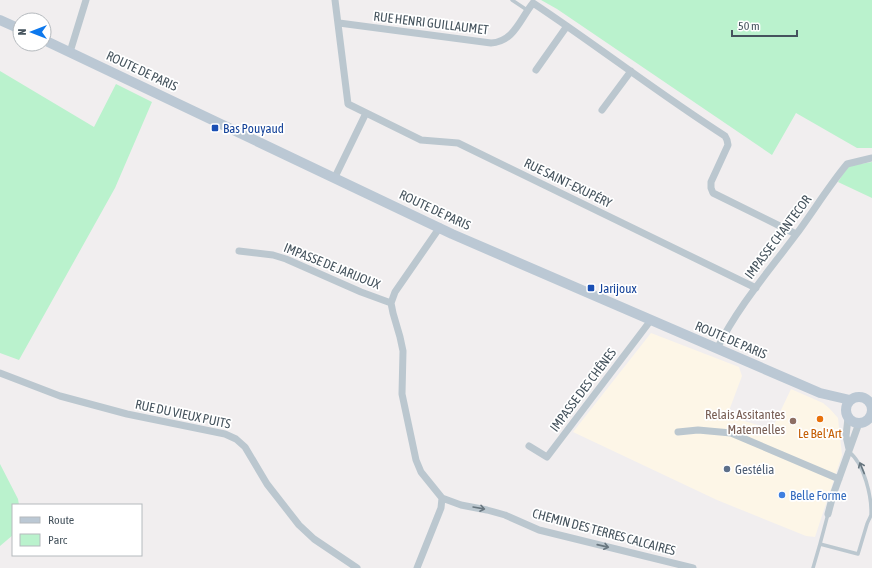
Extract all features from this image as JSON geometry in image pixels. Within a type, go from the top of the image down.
[{"type":"main road","points":[[0,20],[12,25]]},
{"type":"main road","name":"ROUTE DE PARIS","points":[[52,44],[440,227],[540,272],[820,393],[848,409]]},
{"type":"main road","points":[[862,397],[869,402],[872,409],[871,414],[866,421],[855,422],[848,409],[854,398],[862,397]]},
{"type":"street","points":[[70,52],[86,0]]},
{"type":"street","points":[[335,0],[339,23]]},
{"type":"street","points":[[527,10],[533,4],[725,136],[728,145],[711,182],[713,193],[796,234]]},
{"type":"street","name":"RUE HENRI GUILLAUMET","points":[[339,23],[499,43],[508,38],[527,10]]},
{"type":"street","name":"RUE SAINT-EXUPÉRY","points":[[339,23],[348,104],[421,140],[458,143],[756,288]]},
{"type":"street","points":[[536,70],[567,26]]},
{"type":"street","points":[[602,110],[631,71]]},
{"type":"street","points":[[335,177],[366,113]]},
{"type":"street","name":"IMPASSE CHANTECOR","points":[[717,349],[726,331],[756,288],[847,164],[872,158]]},
{"type":"street","points":[[417,568],[441,508],[442,498],[421,472],[416,460],[402,394],[403,351],[391,303],[395,292],[440,227]]},
{"type":"street","name":"IMPASSE DE JARIJOUX","points":[[239,251],[273,255],[286,259],[361,292],[391,303]]},
{"type":"street","name":"IMPASSE DES CHÊNES","points":[[530,446],[547,458],[651,320]]},
{"type":"street","name":"RUE DU VIEUX PUITS","points":[[0,373],[60,396],[127,414],[225,434],[236,439],[245,447],[267,484],[299,525],[314,539],[357,568]]},
{"type":"street","points":[[848,409],[846,436],[850,452]]},
{"type":"street","points":[[828,514],[839,479],[850,452],[853,436],[866,421]]},
{"type":"street","points":[[678,432],[698,430],[731,433],[839,479]]},
{"type":"street","name":"CHEMIN DES TERRES CALCAIRES","points":[[442,498],[461,505],[504,515],[539,530],[693,568]]},
{"type":"lane","points":[[512,0],[527,10]]},
{"type":"lane","points":[[820,544],[858,554],[871,515],[872,502],[867,480],[856,456],[850,452]]},
{"type":"lane","points":[[813,568],[828,514]]},
{"type":"shaded area","points":[[651,333],[739,367],[742,376],[727,416],[772,429],[791,389],[823,403],[838,418],[842,455],[815,537],[806,536],[717,500],[573,432]]},
{"type":"green space","points":[[541,0],[872,0],[872,148],[857,148],[796,113],[772,155],[557,9]]},
{"type":"green space","points":[[0,71],[94,127],[116,84],[152,102],[115,188],[19,360],[0,353]]},
{"type":"green space","points":[[872,162],[872,198],[838,182],[848,166]]},
{"type":"green space","points":[[0,464],[18,499],[19,504],[12,504],[12,536],[0,546]]},
{"type":"place","name":"Bas Pouyaud","points":[[215,128]]},
{"type":"place","name":"Jarijoux","points":[[591,288]]},
{"type":"place","name":"Le Bel'Art","points":[[820,419]]},
{"type":"place","name":"Relais Assitantes Maternelles","points":[[793,421]]},
{"type":"place","name":"Gestélia","points":[[727,469]]},
{"type":"place","name":"Belle Forme","points":[[782,495]]}]
